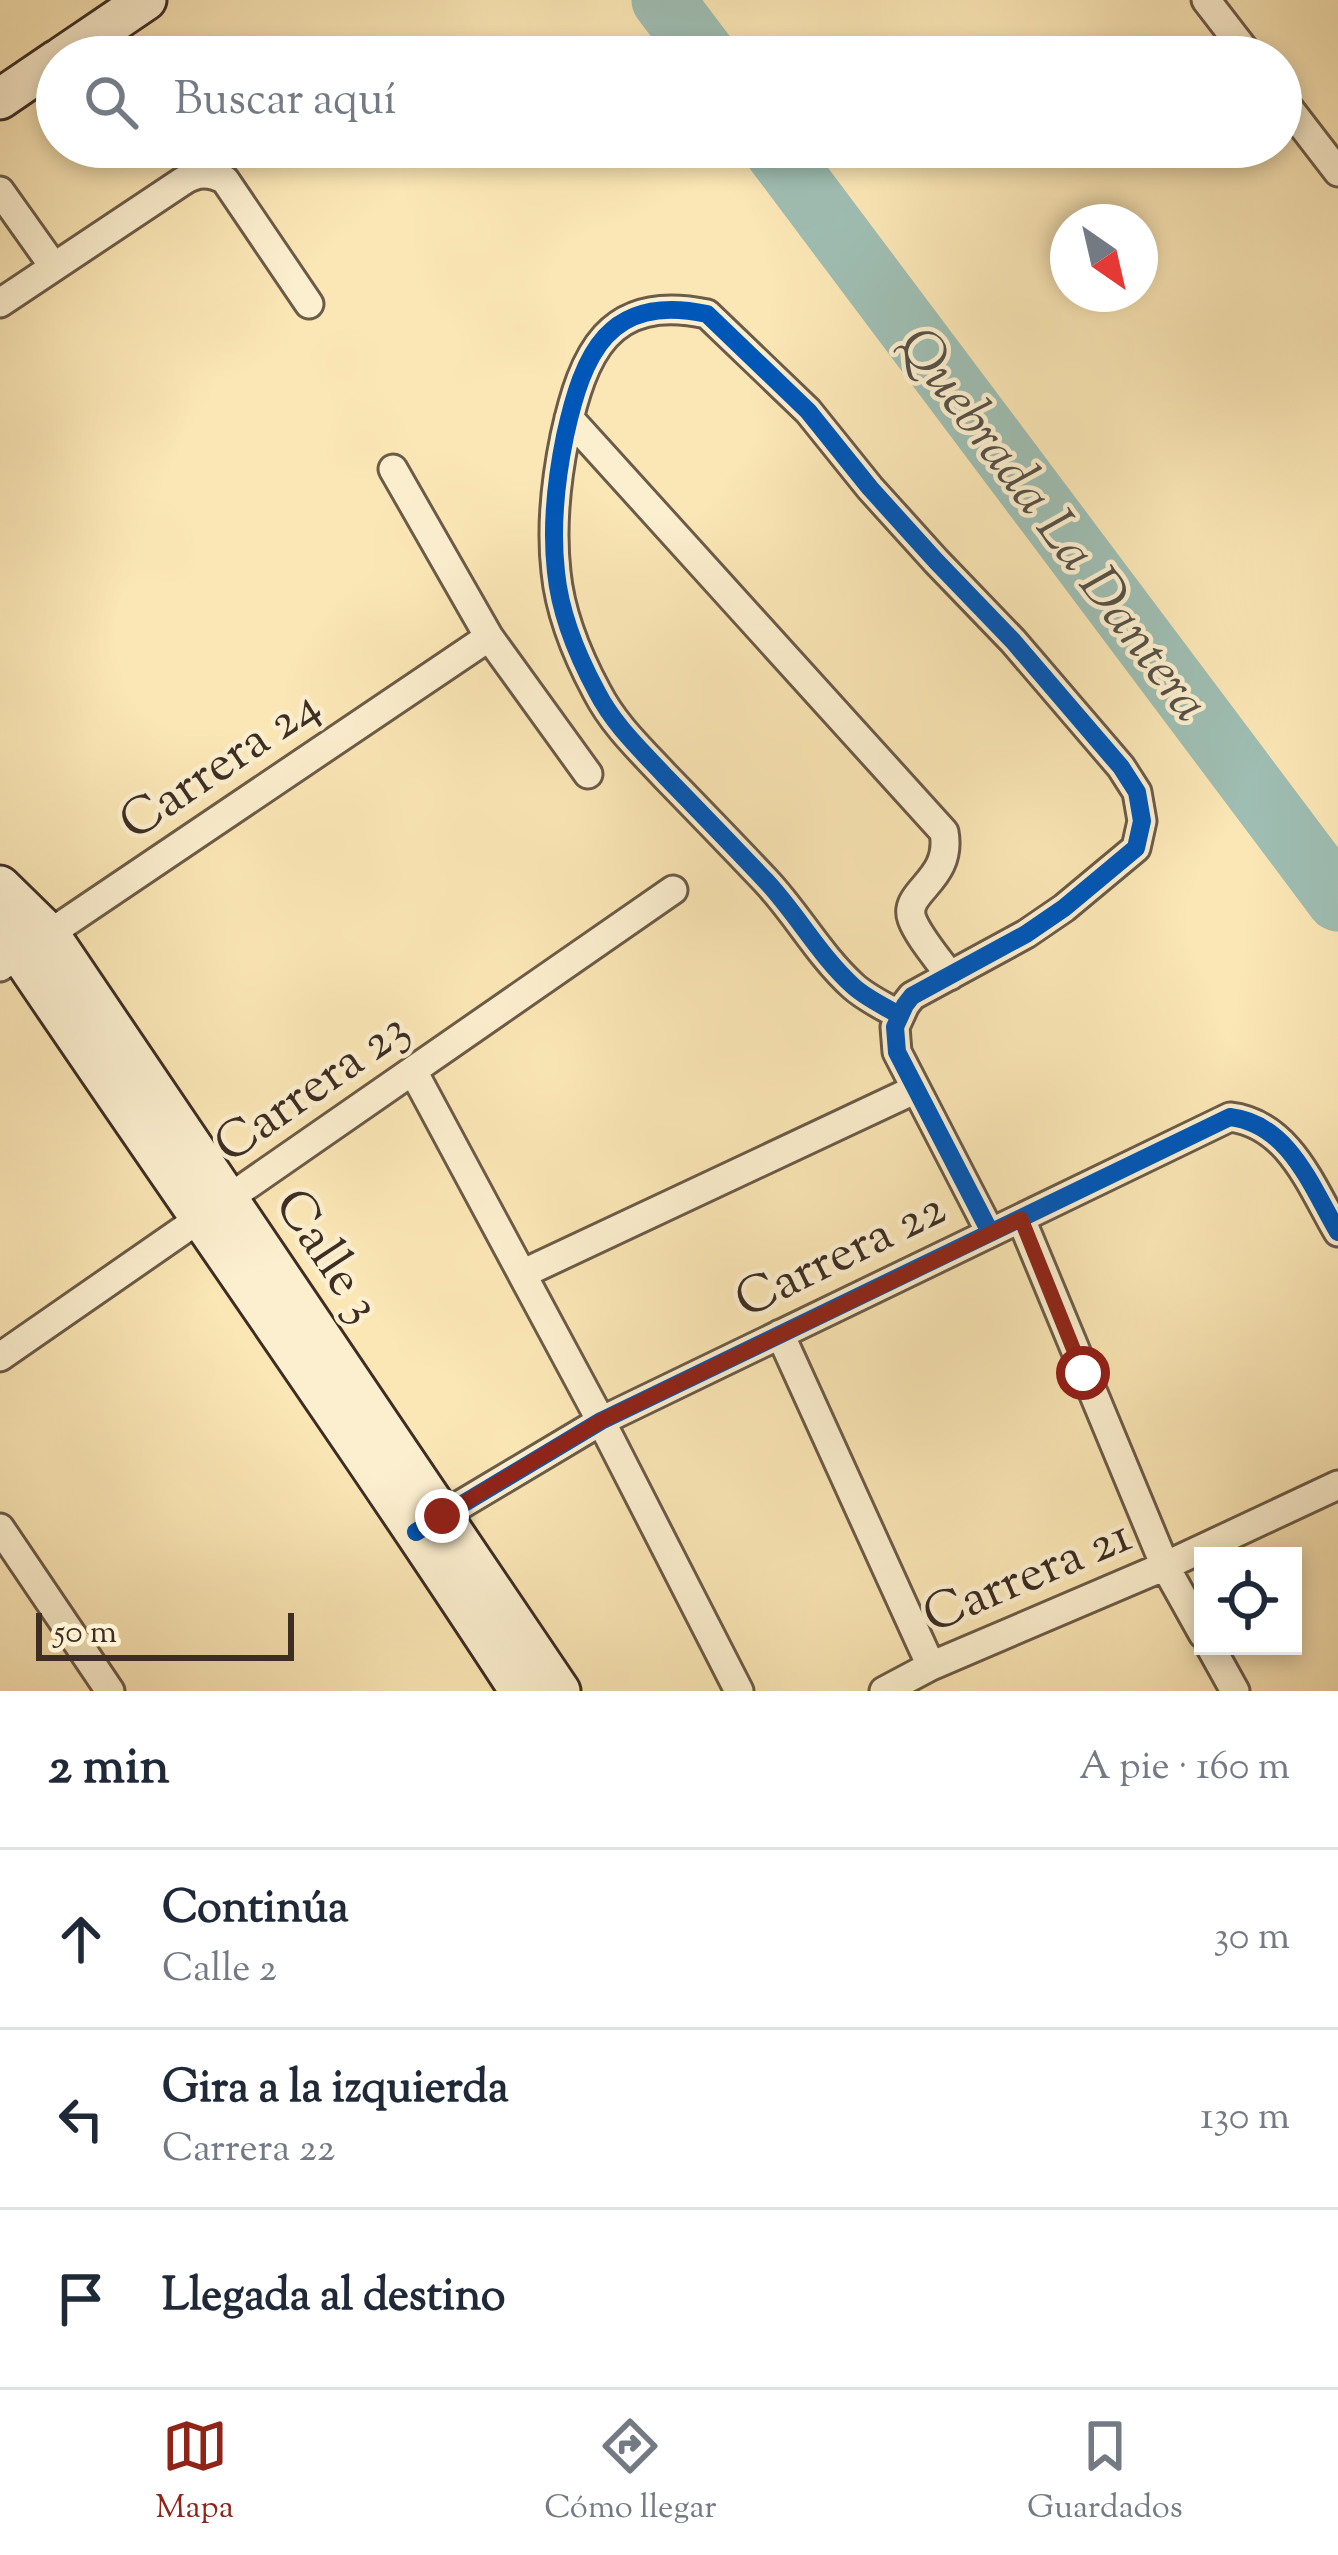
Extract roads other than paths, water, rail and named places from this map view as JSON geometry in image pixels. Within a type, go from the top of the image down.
[{"type":"street","points":[[93,36],[146,0]]},
{"type":"street","points":[[1206,0],[1234,36]]},
{"type":"street","points":[[0,99],[36,75]]},
{"type":"street","points":[[1302,125],[1338,172]]},
{"type":"street","points":[[0,304],[191,176],[209,174],[225,180],[309,304]]},
{"type":"street","points":[[0,191],[54,267]]},
{"type":"street","points":[[899,1015],[856,989],[771,886],[619,727],[598,694],[570,630],[556,572],[556,492],[569,418],[584,366],[608,334],[642,314],[663,309],[707,314],[808,411],[870,488],[1013,641],[1130,779],[1141,807],[1136,848],[1026,934],[912,996],[899,1015],[898,1052],[990,1232]]},
{"type":"street","points":[[569,418],[944,832],[944,862],[914,899],[910,912],[950,976]]},
{"type":"street","points":[[393,470],[489,637],[588,774]]},
{"type":"street","name":"Carrera 24","points":[[23,952],[489,637]]},
{"type":"street","name":"Calle 3","points":[[0,886],[23,952]]},
{"type":"street","name":"Carrera 23","points":[[0,1357],[673,890]]},
{"type":"street","name":"Calle 3","points":[[0,918],[215,1210],[429,1524],[560,1691]]},
{"type":"street","points":[[413,1071],[739,1691]]},
{"type":"street","points":[[522,1274],[916,1089]]},
{"type":"street","name":"Carrera 22","points":[[429,1524],[601,1421],[1229,1117],[1257,1123],[1287,1146],[1338,1232]]},
{"type":"street","points":[[1021,1219],[1165,1566],[1194,1618]]},
{"type":"street","points":[[780,1334],[932,1666]]},
{"type":"street","name":"Carrera 21","points":[[884,1691],[1338,1485]]},
{"type":"street","name":"Calle 3","points":[[429,1524],[520,1691]]},
{"type":"street","points":[[0,1528],[110,1691]]},
{"type":"street","points":[[1215,1655],[1235,1691]]},
{"type":"waterway","name":"Quebrada La Dantera","points":[[663,0],[690,36]]},
{"type":"waterway","name":"Quebrada La Dantera","points":[[789,168],[1338,900]]}]
